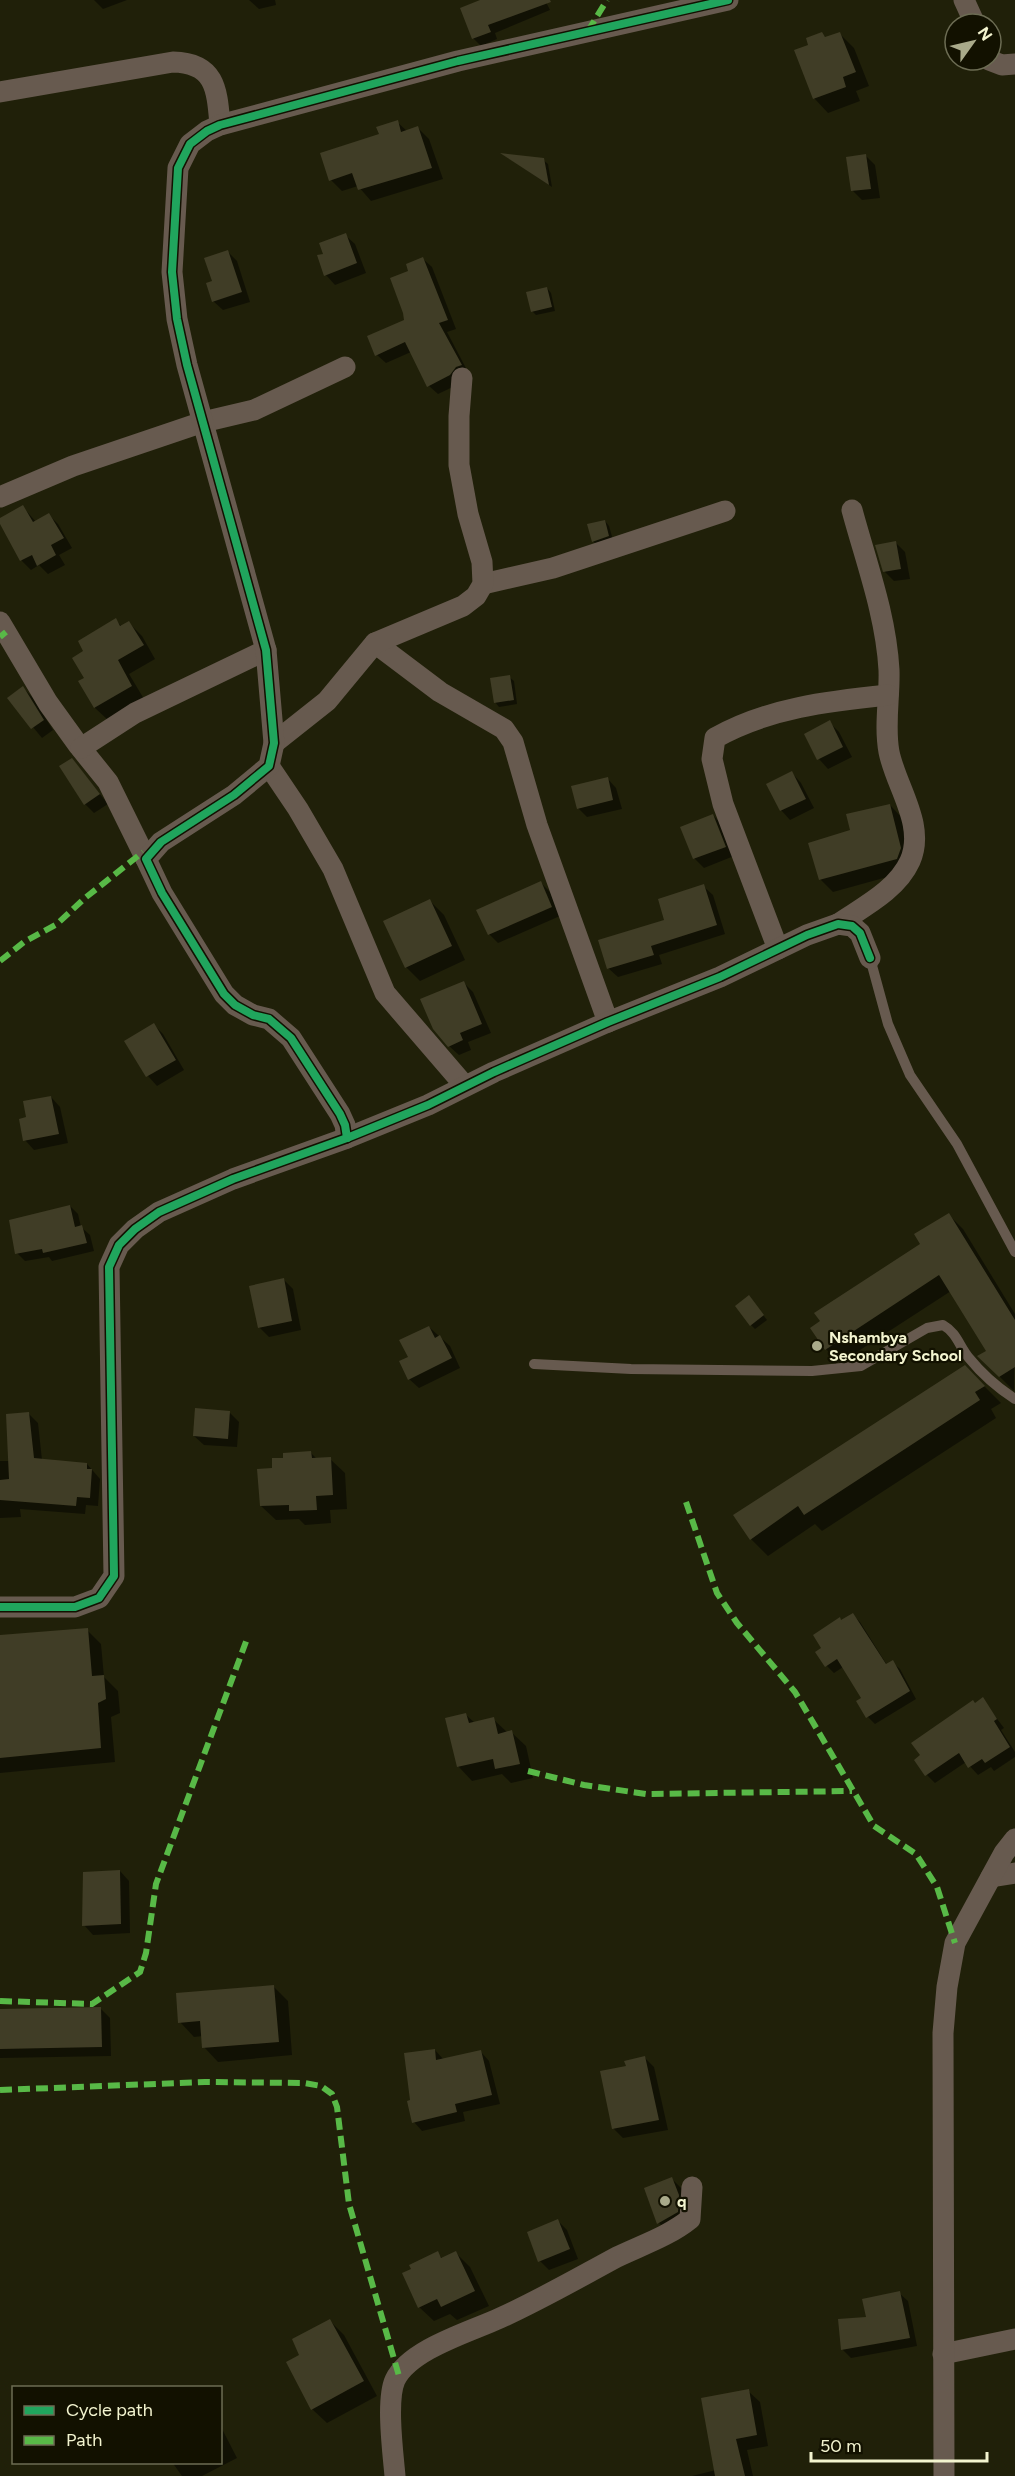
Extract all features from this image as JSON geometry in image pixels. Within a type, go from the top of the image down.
[{"type":"street","points":[[146,859],[161,842],[234,795],[269,766],[274,743],[266,650],[177,319],[172,272],[174,215],[178,168],[190,144],[207,131],[220,125],[458,61],[728,0]]},
{"type":"street","points":[[0,92],[173,62],[191,62],[205,71],[215,86],[220,125]]},
{"type":"street","points":[[0,497],[73,466],[203,422],[255,410],[345,368]]},
{"type":"street","points":[[274,743],[327,701],[375,643],[463,606],[477,596],[483,584],[482,562],[468,514],[459,465],[462,378]]},
{"type":"street","points":[[0,1606],[75,1607],[99,1598],[114,1576],[109,1267],[119,1245],[135,1229],[159,1212],[233,1179],[347,1138],[428,1105],[608,1022],[720,977],[838,924],[898,880],[910,861],[915,828],[888,750],[889,671],[884,629],[852,510]]},
{"type":"street","points":[[483,584],[553,568],[725,511]]},
{"type":"street","points":[[0,622],[48,703],[108,782],[162,893],[224,994],[235,1005],[253,1015],[269,1019],[291,1038],[340,1114],[347,1138]]},
{"type":"street","points":[[375,643],[440,692],[504,729],[513,742],[537,825],[608,1022]]},
{"type":"street","points":[[81,748],[135,713],[266,650]]},
{"type":"street","points":[[778,949],[723,804],[712,759],[715,738],[729,730],[771,714],[830,701],[888,695]]},
{"type":"street","points":[[269,766],[298,809],[333,869],[385,993],[465,1086]]},
{"type":"street","points":[[838,924],[852,926],[860,933],[870,958]]},
{"type":"street","points":[[944,2476],[943,2033],[947,1987],[955,1943],[1004,1853],[1015,1839]]},
{"type":"street","points":[[991,1877],[1015,1873]]},
{"type":"street","points":[[394,2476],[391,2411],[395,2381],[405,2367],[417,2357],[454,2338],[556,2292],[619,2257],[678,2229],[690,2219],[692,2187]]},
{"type":"street","points":[[943,2354],[1015,2339]]},
{"type":"lane","points":[[870,958],[888,1024],[910,1075],[957,1144],[1015,1252]]},
{"type":"lane","points":[[534,1364],[631,1369],[822,1370],[861,1366],[927,1328],[943,1325],[953,1330],[968,1357],[990,1380],[1015,1399]]},
{"type":"building","points":[[480,0],[550,0],[551,2],[488,25],[491,32],[472,39],[460,8]]},
{"type":"building","points":[[822,32],[825,37],[840,32],[856,72],[843,77],[846,87],[813,99],[794,50],[808,45],[806,38]]},
{"type":"building","points":[[398,120],[401,132],[418,126],[432,168],[358,190],[352,173],[329,181],[320,153],[379,134],[376,127]]},
{"type":"building","points":[[500,153],[544,158],[549,185]]},
{"type":"building","points":[[866,154],[871,189],[851,191],[846,157]]},
{"type":"building","points":[[346,233],[357,263],[324,276],[317,255],[323,254],[319,243]]},
{"type":"building","points":[[228,250],[242,292],[212,302],[206,283],[212,281],[204,258]]},
{"type":"building","points":[[423,257],[448,320],[439,323],[462,365],[456,367],[450,375],[427,387],[405,342],[375,356],[367,336],[404,320],[390,278],[408,271],[406,264]]},
{"type":"building","points":[[547,287],[552,307],[531,312],[526,292]]},
{"type":"building","points":[[23,505],[33,522],[49,513],[64,538],[51,545],[56,555],[37,566],[32,555],[20,561],[0,524],[0,518]]},
{"type":"building","points":[[605,520],[609,536],[592,542],[587,524]]},
{"type":"building","points":[[896,541],[901,569],[883,572],[875,545]]},
{"type":"building","points":[[116,618],[120,626],[129,621],[144,645],[118,660],[132,686],[94,708],[78,681],[84,678],[72,658],[83,651],[78,641]]},
{"type":"building","points":[[510,675],[514,700],[494,703],[490,678]]},
{"type":"building","points":[[23,686],[44,720],[31,729],[7,698]]},
{"type":"building","points":[[830,720],[843,747],[817,760],[804,734]]},
{"type":"building","points":[[72,758],[100,794],[84,805],[59,766]]},
{"type":"building","points":[[792,771],[806,799],[780,811],[766,784]]},
{"type":"building","points":[[608,777],[613,800],[577,809],[571,786]]},
{"type":"building","points":[[890,804],[901,848],[897,859],[819,880],[808,843],[850,830],[846,814]]},
{"type":"building","points":[[713,814],[726,847],[693,859],[680,827]]},
{"type":"building","points":[[541,881],[552,907],[488,935],[476,910]]},
{"type":"building","points":[[704,884],[717,925],[651,946],[654,955],[607,969],[598,940],[664,920],[658,899]]},
{"type":"building","points":[[430,899],[452,946],[405,968],[383,921]]},
{"type":"building","points":[[464,981],[482,1024],[460,1033],[463,1040],[448,1047],[433,1029],[420,999]]},
{"type":"building","points":[[154,1023],[176,1060],[146,1077],[124,1041]]},
{"type":"building","points":[[51,1096],[59,1134],[23,1141],[19,1119],[26,1117],[23,1101]]},
{"type":"building","points":[[70,1205],[75,1227],[82,1225],[87,1243],[43,1253],[42,1249],[15,1254],[9,1220]]},
{"type":"building","points":[[949,1213],[1015,1320],[1015,1367],[999,1377],[977,1356],[986,1351],[939,1275],[825,1350],[810,1328],[820,1321],[814,1313],[920,1244],[914,1234]]},
{"type":"building","points":[[284,1278],[292,1321],[258,1328],[249,1286]]},
{"type":"building","points":[[749,1295],[764,1315],[750,1326],[735,1306]]},
{"type":"building","points":[[429,1326],[435,1338],[440,1335],[452,1358],[408,1380],[399,1361],[408,1357],[399,1340]]},
{"type":"building","points":[[965,1365],[985,1386],[975,1392],[980,1400],[804,1515],[798,1506],[750,1540],[733,1515]]},
{"type":"building","points":[[195,1408],[230,1411],[228,1439],[193,1436]]},
{"type":"building","points":[[29,1412],[34,1458],[87,1463],[87,1469],[92,1469],[90,1498],[77,1497],[76,1506],[0,1500],[0,1480],[9,1479],[6,1414]]},
{"type":"building","points":[[311,1451],[312,1458],[331,1457],[333,1495],[316,1496],[317,1510],[289,1511],[289,1505],[260,1506],[257,1469],[272,1468],[272,1458],[283,1458],[283,1453]]},
{"type":"building","points":[[853,1613],[886,1664],[893,1660],[910,1691],[866,1718],[856,1701],[861,1698],[837,1659],[825,1667],[815,1652],[821,1648],[813,1635],[840,1617],[841,1620]]},
{"type":"building","points":[[88,1628],[92,1676],[104,1675],[106,1699],[98,1703],[101,1748],[0,1758],[0,1635]]},
{"type":"building","points":[[983,1697],[997,1719],[994,1721],[1010,1747],[985,1763],[982,1759],[968,1768],[959,1753],[925,1776],[914,1760],[920,1755],[911,1743],[973,1700],[975,1703]]},
{"type":"building","points":[[466,1713],[469,1723],[494,1717],[498,1734],[512,1730],[520,1764],[495,1769],[493,1759],[457,1767],[445,1718]]},
{"type":"building","points":[[120,1870],[121,1924],[82,1926],[83,1872]]},
{"type":"building","points":[[274,1985],[279,2042],[202,2048],[200,2021],[178,2023],[176,1993]]},
{"type":"building","points":[[101,2007],[102,2047],[0,2049],[0,2009]]},
{"type":"building","points":[[435,2049],[436,2060],[481,2050],[492,2095],[455,2104],[457,2112],[412,2123],[407,2101],[410,2100],[404,2053]]},
{"type":"building","points":[[645,2056],[659,2120],[612,2129],[600,2071],[626,2066],[624,2061]]},
{"type":"building","name":"q","points":[[672,2177],[679,2195],[678,2212],[657,2224],[644,2188]]},
{"type":"building","points":[[558,2219],[570,2249],[538,2262],[527,2232]]},
{"type":"building","points":[[438,2251],[441,2258],[456,2251],[475,2291],[441,2307],[437,2299],[418,2308],[402,2273],[411,2269],[409,2265]]},
{"type":"building","points":[[900,2291],[910,2338],[841,2350],[838,2319],[866,2317],[862,2299]]},
{"type":"building","points":[[330,2319],[364,2381],[311,2410],[286,2362],[299,2355],[292,2339]]},
{"type":"building","points":[[749,2389],[757,2435],[736,2439],[745,2476],[715,2476],[701,2398]]},
{"type":"marked path","points":[[588,31],[607,0]]},
{"type":"marked path","points":[[0,637],[6,632]]},
{"type":"marked path","points":[[0,961],[24,942],[57,924],[85,898],[143,852]]},
{"type":"marked path","points":[[686,1502],[717,1593],[737,1623],[795,1692],[874,1826],[916,1854],[937,1887],[955,1943]]},
{"type":"marked path","points":[[0,2001],[92,2004],[140,1972],[146,1953],[156,1884],[247,1639]]},
{"type":"marked path","points":[[528,1771],[584,1785],[646,1794],[852,1791]]},
{"type":"marked path","points":[[0,2090],[205,2082],[304,2083],[321,2086],[332,2094],[337,2107],[349,2204],[399,2376]]},
{"type":"cycle path","points":[[347,1138],[340,1114],[291,1038],[269,1019],[253,1015],[235,1005],[224,994],[162,893],[146,859],[161,842],[234,795],[269,766],[274,743],[266,650],[187,365],[177,319],[172,272],[178,168],[190,144],[207,131],[220,125],[458,61],[728,0]]},
{"type":"cycle path","points":[[0,1607],[75,1607],[99,1598],[114,1576],[109,1267],[119,1245],[135,1229],[159,1212],[233,1179],[347,1138],[428,1105],[494,1072],[608,1022],[720,977],[807,935],[838,924],[852,926],[860,933],[870,958]]},
{"type":"place","name":"Nshambya Secondary School","points":[[817,1346]]},
{"type":"place","name":"q","points":[[665,2201]]}]
